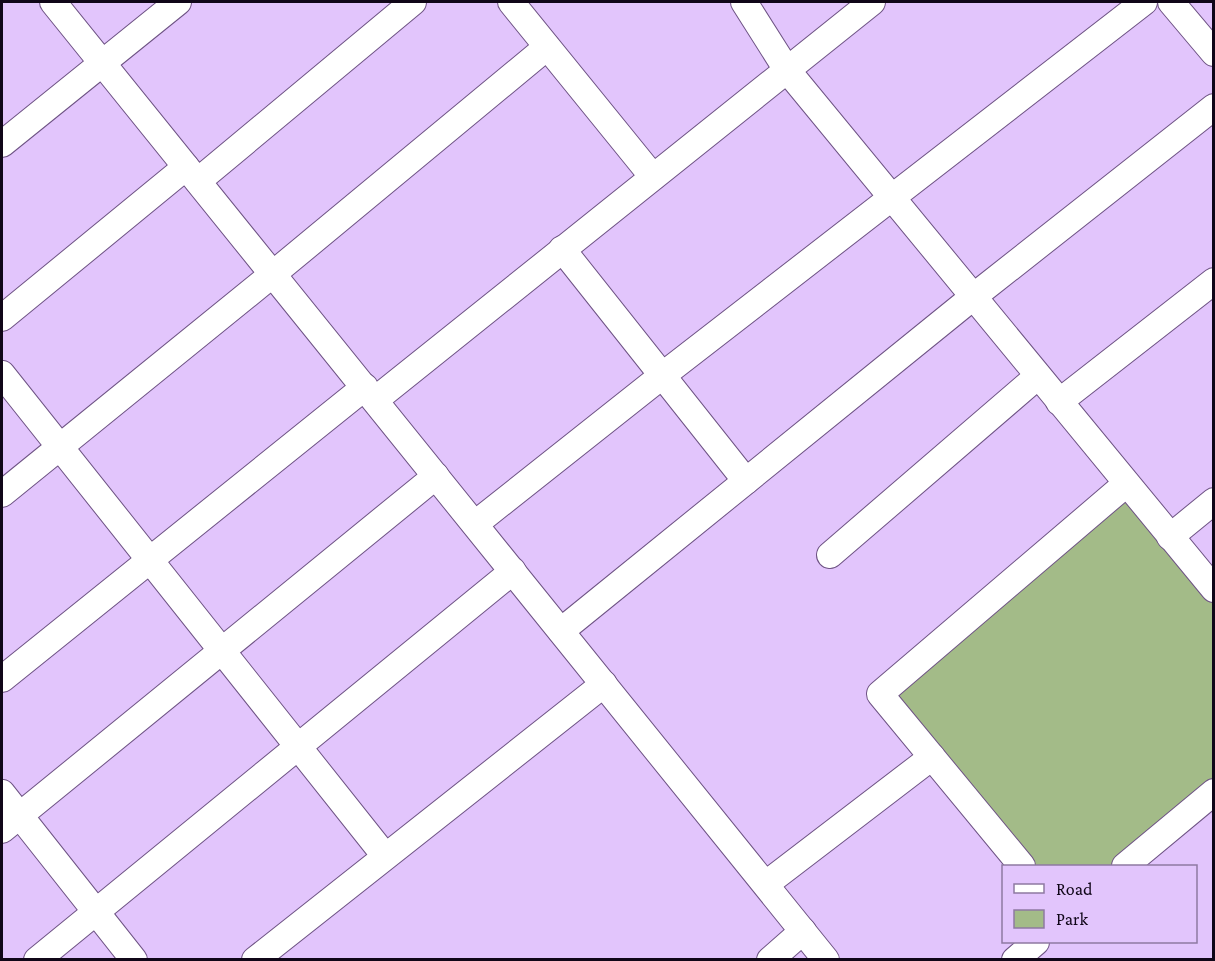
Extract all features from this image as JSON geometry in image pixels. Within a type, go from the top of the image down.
[{"type":"street","points":[[53,2],[826,960]]},
{"type":"street","points":[[2,144],[178,2]]},
{"type":"street","points":[[2,318],[413,2]]},
{"type":"street","points":[[511,2],[653,177]]},
{"type":"street","points":[[744,2],[787,70],[1214,589]]},
{"type":"street","points":[[2,679],[150,560],[562,249],[872,2]]},
{"type":"street","points":[[475,524],[891,197],[1144,2]]},
{"type":"street","points":[[1171,2],[1210,41]]},
{"type":"street","points":[[2,494],[547,47]]},
{"type":"street","points":[[561,631],[973,297],[1214,107]]},
{"type":"street","points":[[562,249],[746,481]]},
{"type":"street","points":[[1059,402],[1214,281]]},
{"type":"street","points":[[2,374],[385,856]]},
{"type":"street","points":[[830,555],[1038,376]]},
{"type":"street","points":[[10,823],[436,476]]},
{"type":"street","points":[[1020,865],[879,694],[1126,484]]},
{"type":"street","points":[[1170,537],[1214,501]]},
{"type":"street","points":[[37,960],[513,571]]},
{"type":"street","points":[[255,960],[604,684]]},
{"type":"street","points":[[766,884],[932,757]]},
{"type":"street","points":[[1127,865],[1214,792]]},
{"type":"street","points":[[2,793],[10,823],[96,912],[134,960]]},
{"type":"street","points":[[770,960],[803,931]]},
{"type":"street","points":[[1015,960],[1035,943]]},
{"type":"green space","points":[[1126,484],[1213,589],[1213,792],[1126,865],[1021,865],[880,694]]}]
